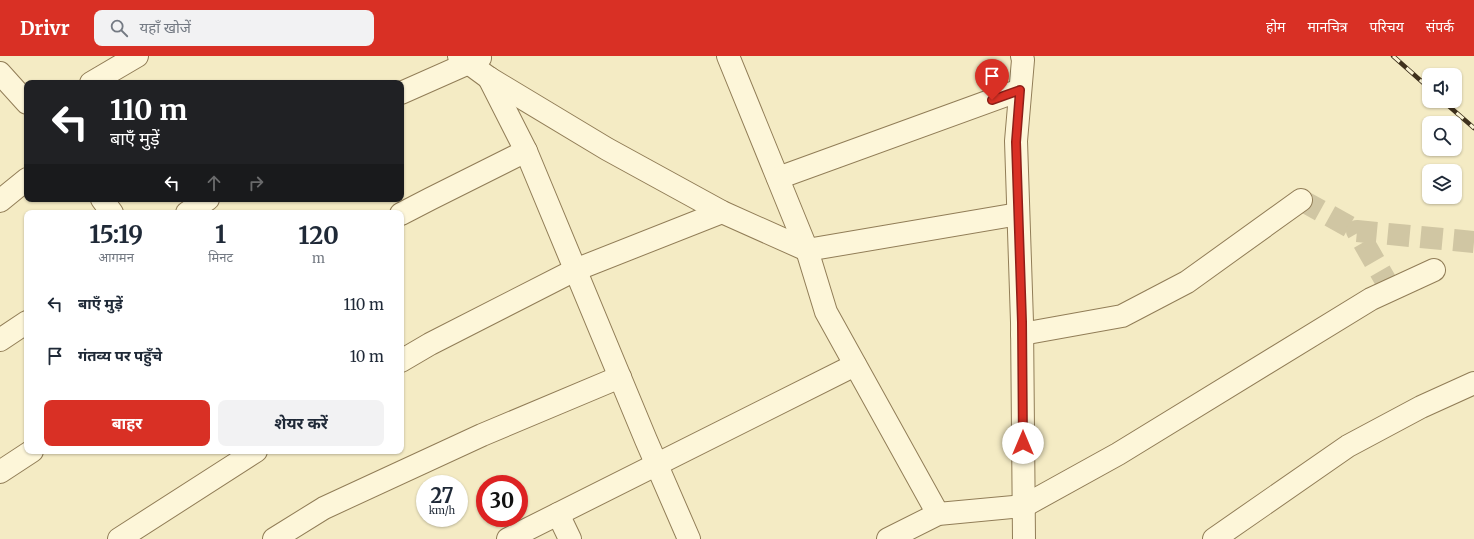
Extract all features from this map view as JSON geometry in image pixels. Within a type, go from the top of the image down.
[{"type":"street","points":[[97,80],[137,56]]},
{"type":"street","points":[[728,56],[807,250],[826,312],[938,514]]},
{"type":"street","points":[[1022,56],[1016,142],[1022,334],[1024,539]]},
{"type":"street","points":[[404,92],[471,58],[489,78],[526,151],[689,539]]},
{"type":"street","points":[[0,73],[24,100]]},
{"type":"street","points":[[489,78],[607,149],[722,212],[807,250],[1018,214]]},
{"type":"street","points":[[778,178],[1020,90]]},
{"type":"street","points":[[404,212],[526,151]]},
{"type":"street","points":[[0,201],[24,181]]},
{"type":"street","points":[[1022,334],[1122,316],[1187,282],[1301,200]]},
{"type":"street","points":[[192,210],[204,202]]},
{"type":"street","points":[[404,360],[430,344],[575,270],[722,212]]},
{"type":"street","points":[[888,539],[938,514],[1024,506],[1118,454],[1370,299],[1434,270]]},
{"type":"street","points":[[0,340],[24,324]]},
{"type":"street","points":[[508,539],[855,364]]},
{"type":"street","points":[[274,539],[324,508],[482,435],[620,377]]},
{"type":"street","points":[[1214,539],[1348,446],[1421,407],[1474,383]]},
{"type":"street","points":[[0,472],[27,454]]},
{"type":"street","points":[[119,539],[251,454]]},
{"type":"street","points":[[558,514],[570,539]]},
{"type":"tunnel","points":[[1301,200],[1357,231]]},
{"type":"tunnel","points":[[1391,290],[1357,231],[1474,242]]},
{"type":"railway","points":[[1393,56],[1422,82]]},
{"type":"railway","points":[[1451,108],[1474,128]]},
{"type":"route","points":[[992,100],[1020,90],[1016,142],[1022,322],[1023,443]]}]
